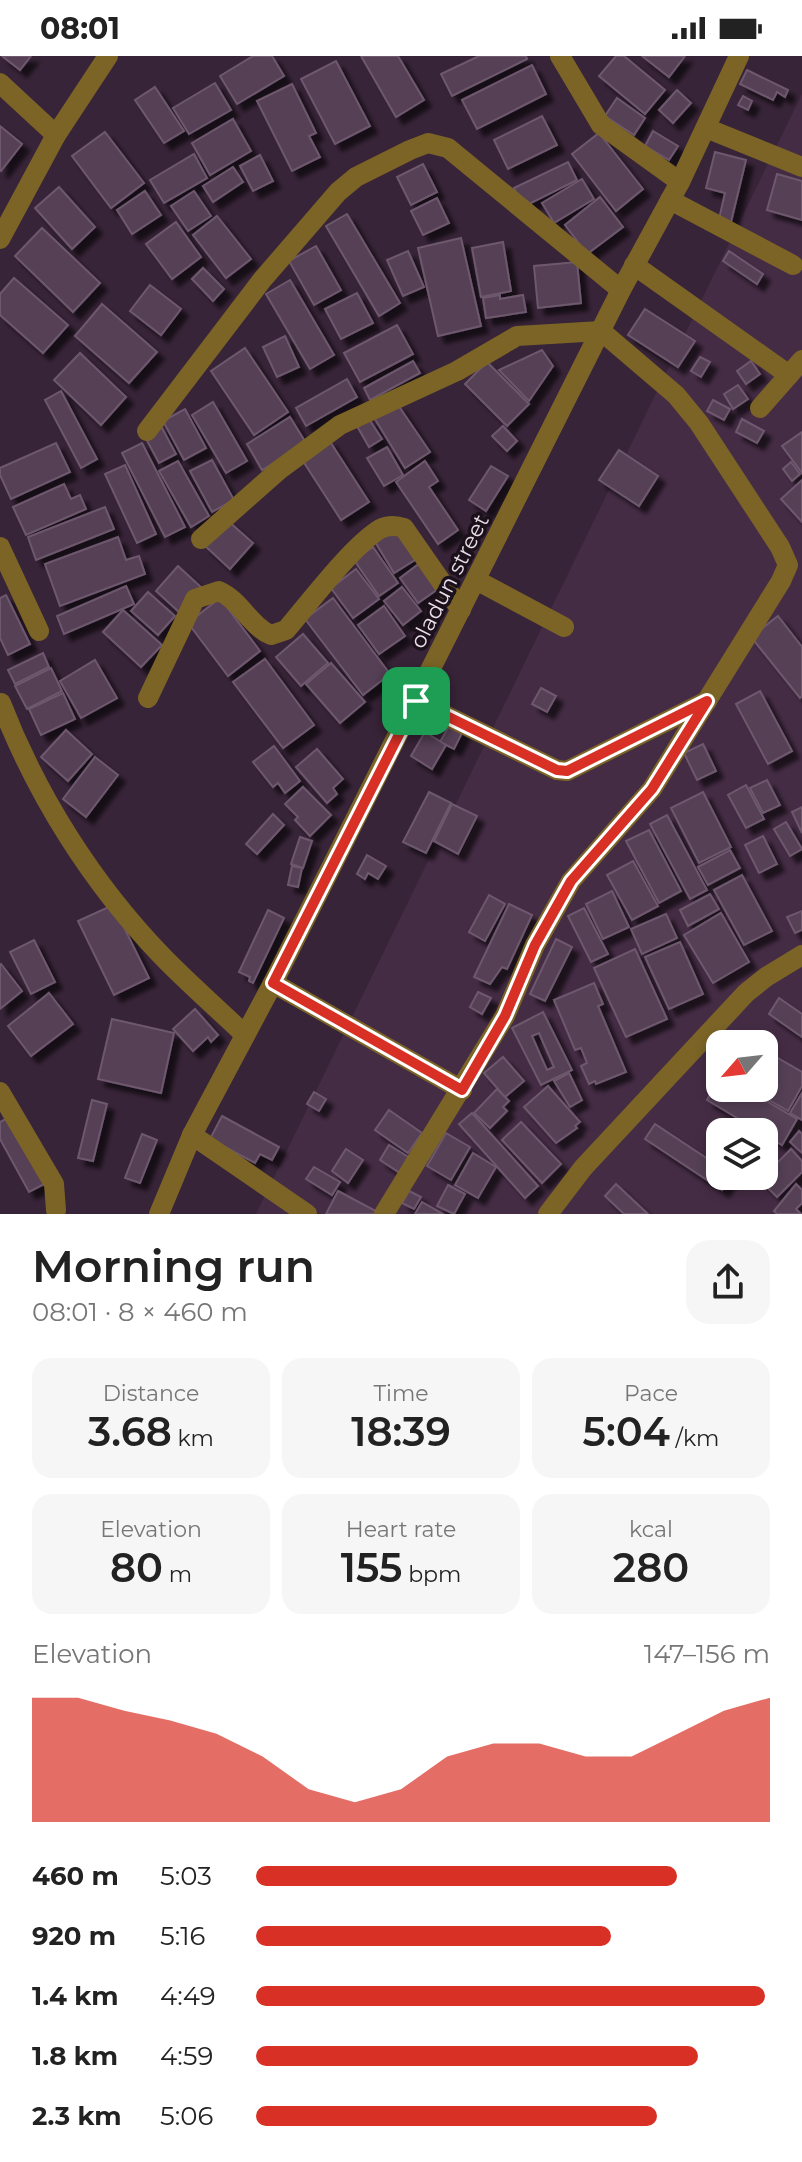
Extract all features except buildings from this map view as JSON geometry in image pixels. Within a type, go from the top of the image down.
[{"type":"street","points":[[0,239],[56,135],[108,56]]},
{"type":"street","points":[[560,56],[601,125],[675,191],[793,265]]},
{"type":"street","name":"oladun street","points":[[159,1214],[192,1135],[273,983],[621,290],[675,191],[739,56]]},
{"type":"street","points":[[0,83],[56,135]]},
{"type":"street","points":[[706,128],[802,167]]},
{"type":"street","points":[[147,431],[262,280],[338,192],[356,177],[428,143],[448,148],[621,290]]},
{"type":"street","points":[[634,265],[796,368],[760,408]]},
{"type":"street","points":[[201,539],[279,470],[340,425],[457,371],[517,336],[601,331],[676,395],[699,423],[780,547],[788,565],[652,789],[571,881],[535,945],[505,1016],[384,1214]]},
{"type":"street","points":[[148,698],[195,599],[219,591],[231,596],[259,629],[271,635],[286,630],[366,540],[383,527],[394,525],[404,528],[461,610]]},
{"type":"street","points":[[0,547],[6,576],[39,631]]},
{"type":"street","points":[[476,580],[564,627]]},
{"type":"street","points":[[416,701],[557,770],[567,771],[707,701]]},
{"type":"street","points":[[1,703],[20,751],[77,851],[160,954],[245,1035]]},
{"type":"street","points":[[548,1214],[583,1168],[746,993],[802,955]]},
{"type":"street","points":[[273,983],[462,1090]]},
{"type":"street","points":[[0,1092],[54,1184],[56,1210]]},
{"type":"street","points":[[192,1135],[307,1214]]},
{"type":"shaded area","points":[[802,94],[802,1214],[256,1214]]},
{"type":"route","points":[[416,701],[557,770],[567,771],[707,701],[652,789],[571,881],[535,945],[505,1016],[462,1090],[273,983],[416,701]]}]
